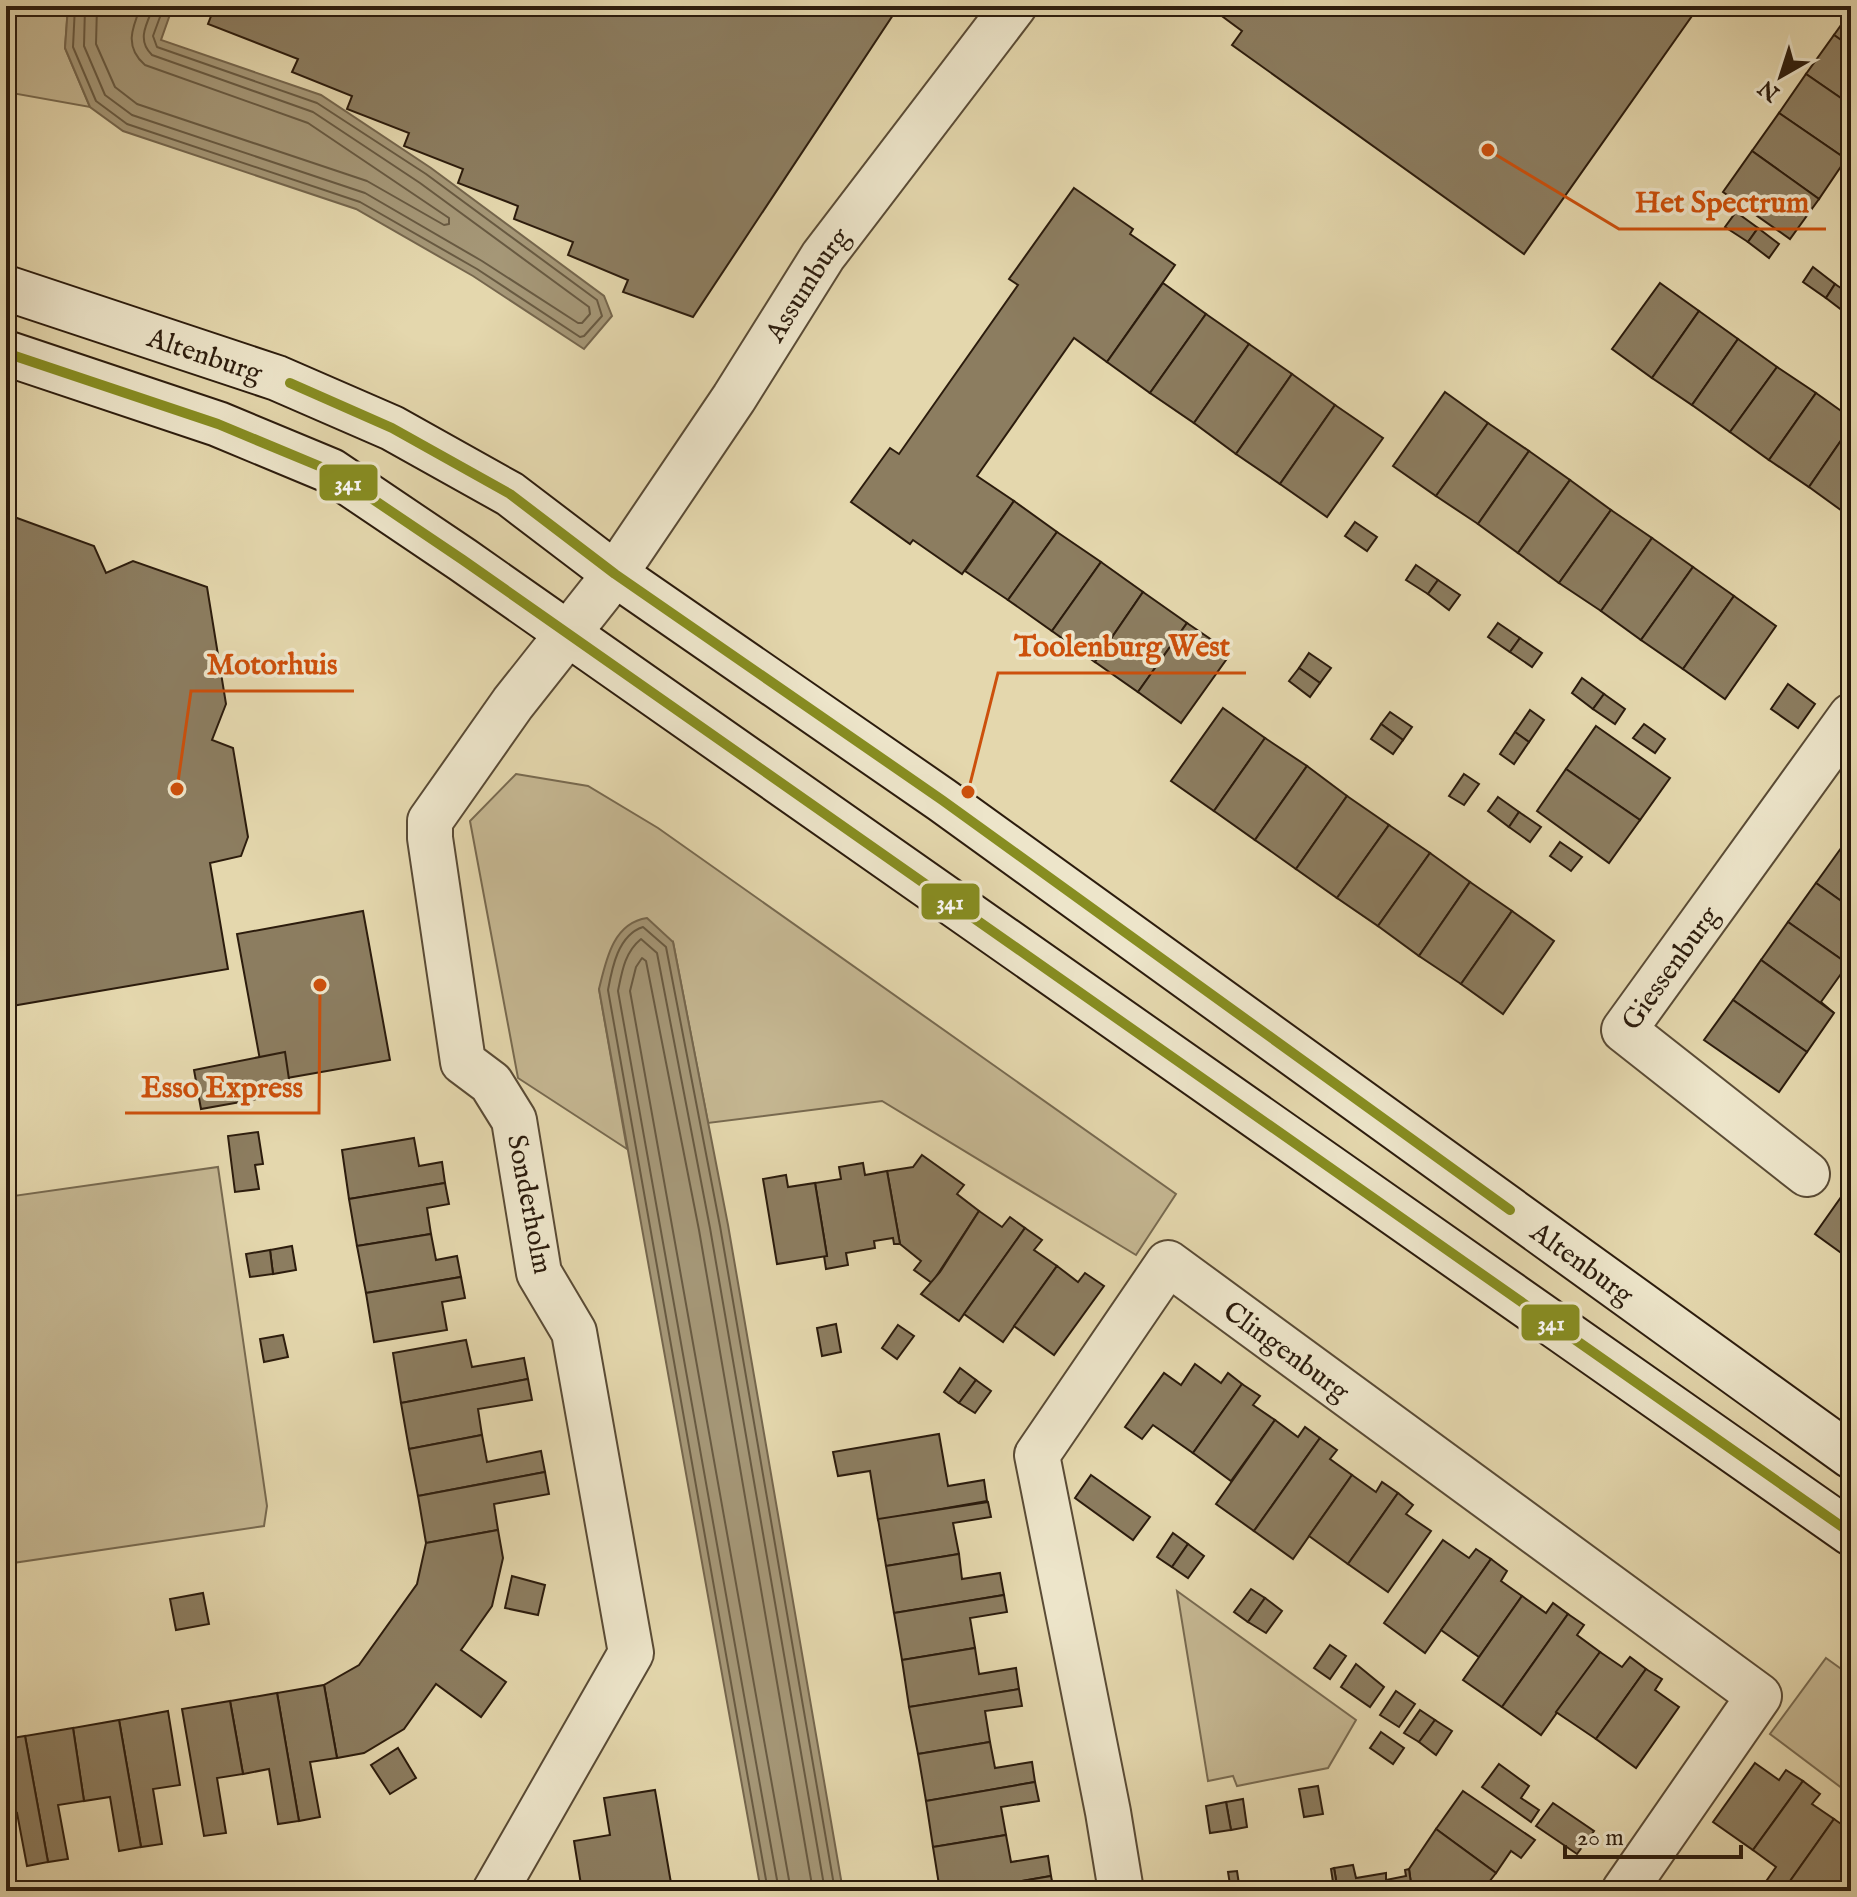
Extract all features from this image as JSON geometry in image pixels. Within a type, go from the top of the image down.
[{"type":"street","name":"Assumburg","points":[[568,635],[615,574],[734,398],[823,256],[1014,6]]},
{"type":"street","name":"Altenburg","points":[[6,288],[277,378],[392,428],[510,494],[615,574],[942,800],[1851,1456]]},
{"type":"street","points":[[6,353],[218,424],[331,471],[1851,1533]]},
{"type":"street","name":"Sonderholm","points":[[492,1890],[631,1653],[574,1332],[539,1273],[514,1120],[491,1083],[463,1062],[430,821],[513,703],[568,635]]},
{"type":"street","name":"Giessenburg","points":[[1807,1174],[1624,1030],[1851,716]]},
{"type":"street","name":"Clingenburg","points":[[1121,1891],[1037,1455],[1168,1263],[1759,1696],[1624,1891]]},
{"type":"shaded area","points":[[6,6],[68,6],[65,48],[90,107],[6,92]]},
{"type":"shaded area","points":[[516,774],[588,786],[658,828],[1176,1194],[1136,1255],[882,1101],[708,1123],[673,942],[599,989],[627,1149],[518,1078],[470,821]]},
{"type":"shaded area","points":[[218,1167],[267,1506],[264,1526],[6,1564],[6,1197]]},
{"type":"shaded area","points":[[1177,1591],[1356,1720],[1328,1768],[1237,1786],[1233,1776],[1208,1781]]},
{"type":"shaded area","points":[[1826,1658],[1851,1676],[1851,1795],[1770,1734]]},
{"type":"water","points":[[68,6],[173,6],[161,40],[321,95],[431,168],[604,296],[612,316],[584,349],[473,276],[356,209],[123,131],[90,107],[65,48]]},
{"type":"water","points":[[647,918],[673,942],[728,1225],[843,1891],[761,1891],[599,989],[608,955],[619,935],[635,921]]},
{"type":"building","points":[[215,6],[899,6],[693,317],[623,292],[628,280],[568,255],[573,242],[514,219],[518,206],[458,183],[463,169],[404,146],[409,133],[347,109],[352,96],[292,72],[298,59],[208,24]]},
{"type":"building","points":[[1218,6],[1699,6],[1524,254],[1232,45],[1242,31],[1215,11]]},
{"type":"building","points":[[1851,11],[1851,47],[1834,35]]},
{"type":"building","points":[[1834,35],[1851,47],[1851,105],[1806,74]]},
{"type":"building","points":[[1806,74],[1851,105],[1851,153],[1846,159],[1779,113]]},
{"type":"building","points":[[1779,113],[1846,159],[1819,199],[1752,151]]},
{"type":"building","points":[[1752,151],[1819,199],[1790,239],[1723,192]]},
{"type":"building","points":[[1074,188],[1133,229],[1130,234],[1175,265],[1107,362],[1074,338],[977,476],[1014,501],[962,574],[913,540],[910,544],[851,502],[890,448],[899,454],[1018,285],[1009,279]]},
{"type":"building","points":[[1736,212],[1758,228],[1748,242],[1725,227]]},
{"type":"building","points":[[1758,228],[1779,244],[1769,258],[1748,242]]},
{"type":"building","points":[[1813,267],[1835,284],[1826,298],[1803,282]]},
{"type":"building","points":[[1163,283],[1206,314],[1150,393],[1107,362]]},
{"type":"building","points":[[1660,283],[1699,311],[1652,378],[1612,349]]},
{"type":"building","points":[[1835,284],[1851,295],[1851,309],[1847,314],[1826,298]]},
{"type":"building","points":[[1699,311],[1738,339],[1692,405],[1652,378]]},
{"type":"building","points":[[1206,314],[1249,344],[1194,423],[1150,393]]},
{"type":"building","points":[[1738,339],[1777,367],[1730,432],[1692,405]]},
{"type":"building","points":[[1249,344],[1292,374],[1236,454],[1194,423]]},
{"type":"building","points":[[1777,367],[1816,393],[1769,460],[1730,432]]},
{"type":"building","points":[[1292,374],[1335,405],[1280,484],[1236,454]]},
{"type":"building","points":[[1445,392],[1488,423],[1436,496],[1393,466]]},
{"type":"building","points":[[1816,393],[1851,418],[1851,426],[1809,487],[1769,460]]},
{"type":"building","points":[[1335,405],[1383,438],[1327,517],[1280,484]]},
{"type":"building","points":[[1488,423],[1529,451],[1478,524],[1436,496]]},
{"type":"building","points":[[1851,426],[1851,512],[1849,516],[1809,487]]},
{"type":"building","points":[[1529,451],[1570,480],[1518,553],[1478,524]]},
{"type":"building","points":[[1570,480],[1611,510],[1559,583],[1518,553]]},
{"type":"building","points":[[1014,501],[1057,532],[1008,600],[965,571]]},
{"type":"building","points":[[1611,510],[1652,538],[1601,611],[1559,583]]},
{"type":"building","points":[[6,514],[94,546],[106,573],[133,561],[207,587],[226,704],[212,740],[233,748],[248,837],[241,856],[210,863],[228,969],[6,1007]]},
{"type":"building","points":[[1355,522],[1377,537],[1367,551],[1345,536]]},
{"type":"building","points":[[1057,532],[1101,562],[1052,631],[1008,600]]},
{"type":"building","points":[[1652,538],[1693,567],[1641,640],[1601,611]]},
{"type":"building","points":[[1101,562],[1143,592],[1095,662],[1052,631]]},
{"type":"building","points":[[1416,565],[1438,580],[1428,594],[1406,580]]},
{"type":"building","points":[[1693,567],[1734,596],[1683,669],[1641,640]]},
{"type":"building","points":[[1438,580],[1460,595],[1449,610],[1428,594]]},
{"type":"building","points":[[1143,592],[1187,623],[1138,692],[1095,662]]},
{"type":"building","points":[[1734,596],[1776,626],[1725,699],[1683,669]]},
{"type":"building","points":[[1187,623],[1231,653],[1181,723],[1138,692]]},
{"type":"building","points":[[1498,623],[1520,638],[1510,652],[1488,637]]},
{"type":"building","points":[[1520,638],[1542,653],[1532,667],[1510,652]]},
{"type":"building","points":[[1309,653],[1331,668],[1320,683],[1299,668]]},
{"type":"building","points":[[1299,668],[1320,683],[1310,697],[1289,681]]},
{"type":"building","points":[[1582,678],[1604,694],[1593,709],[1572,693]]},
{"type":"building","points":[[1788,684],[1815,704],[1798,728],[1771,709]]},
{"type":"building","points":[[1604,694],[1625,709],[1615,724],[1593,709]]},
{"type":"building","points":[[1223,708],[1265,738],[1214,811],[1171,781]]},
{"type":"building","points":[[1530,710],[1544,720],[1529,742],[1515,732]]},
{"type":"building","points":[[1390,712],[1412,727],[1403,740],[1381,724]]},
{"type":"building","points":[[1381,724],[1403,740],[1393,754],[1371,739]]},
{"type":"building","points":[[1644,724],[1665,739],[1655,753],[1633,738]]},
{"type":"building","points":[[1596,726],[1670,778],[1640,820],[1566,769]]},
{"type":"building","points":[[1515,732],[1529,742],[1514,764],[1500,754]]},
{"type":"building","points":[[1265,738],[1307,766],[1255,840],[1214,811]]},
{"type":"building","points":[[1307,766],[1347,796],[1296,869],[1255,840]]},
{"type":"building","points":[[1566,769],[1640,820],[1609,863],[1537,811]]},
{"type":"building","points":[[1464,774],[1479,784],[1464,805],[1449,796]]},
{"type":"building","points":[[1347,796],[1389,825],[1337,898],[1296,869]]},
{"type":"building","points":[[1498,797],[1519,812],[1509,827],[1488,811]]},
{"type":"building","points":[[1519,812],[1541,827],[1530,842],[1509,827]]},
{"type":"building","points":[[1389,825],[1430,853],[1378,926],[1337,898]]},
{"type":"building","points":[[1560,842],[1582,857],[1571,871],[1550,856]]},
{"type":"building","points":[[1844,844],[1851,848],[1851,908],[1816,883]]},
{"type":"building","points":[[1430,853],[1470,882],[1419,956],[1378,926]]},
{"type":"building","points":[[1470,882],[1512,911],[1461,984],[1419,956]]},
{"type":"building","points":[[1816,883],[1851,908],[1851,966],[1788,922]]},
{"type":"building","points":[[363,911],[390,1060],[264,1082],[237,934]]},
{"type":"building","points":[[1512,911],[1554,941],[1503,1014],[1461,984]]},
{"type":"building","points":[[1788,922],[1848,964],[1821,1002],[1834,1013],[1761,960]]},
{"type":"building","points":[[1761,960],[1834,1013],[1807,1052],[1733,1000]]},
{"type":"building","points":[[1733,1000],[1807,1052],[1779,1092],[1704,1040]]},
{"type":"building","points":[[285,1052],[291,1093],[201,1109],[194,1070]]},
{"type":"building","points":[[258,1132],[263,1164],[255,1165],[259,1189],[235,1192],[228,1136]]},
{"type":"building","points":[[414,1138],[419,1166],[442,1162],[445,1183],[349,1199],[342,1150]]},
{"type":"building","points":[[922,1155],[964,1185],[957,1194],[979,1211],[932,1283],[914,1270],[921,1261],[900,1244],[887,1171],[913,1167]]},
{"type":"building","points":[[863,1163],[865,1175],[887,1171],[900,1244],[894,1244],[893,1238],[874,1241],[875,1248],[846,1253],[848,1265],[826,1269],[824,1256],[827,1256],[815,1183],[841,1179],[839,1167]]},
{"type":"building","points":[[786,1175],[788,1187],[815,1183],[827,1256],[777,1264],[763,1179]]},
{"type":"building","points":[[445,1183],[449,1204],[427,1208],[431,1234],[357,1246],[349,1199]]},
{"type":"building","points":[[1851,1183],[1851,1260],[1815,1234]]},
{"type":"building","points":[[979,1211],[1002,1227],[1010,1217],[1025,1228],[959,1321],[921,1294],[940,1272]]},
{"type":"building","points":[[1025,1228],[1042,1240],[1034,1250],[1057,1266],[1003,1342],[964,1314]]},
{"type":"building","points":[[431,1234],[436,1260],[457,1256],[461,1277],[366,1293],[357,1246]]},
{"type":"building","points":[[292,1246],[296,1270],[273,1274],[270,1250]]},
{"type":"building","points":[[270,1250],[273,1274],[250,1277],[246,1254]]},
{"type":"building","points":[[1057,1266],[1078,1282],[1085,1273],[1104,1286],[1054,1355],[1014,1326]]},
{"type":"building","points":[[461,1277],[465,1298],[442,1302],[447,1330],[374,1342],[366,1293]]},
{"type":"building","points":[[836,1324],[841,1352],[822,1356],[817,1328]]},
{"type":"building","points":[[898,1325],[914,1336],[897,1359],[882,1348]]},
{"type":"building","points":[[283,1335],[288,1357],[264,1362],[260,1339]]},
{"type":"building","points":[[466,1340],[472,1367],[524,1358],[528,1379],[401,1403],[393,1353]]},
{"type":"building","points":[[1195,1364],[1221,1383],[1228,1373],[1242,1384],[1193,1453],[1153,1425],[1142,1439],[1125,1427],[1164,1373],[1181,1385]]},
{"type":"building","points":[[960,1368],[976,1380],[959,1403],[944,1392]]},
{"type":"building","points":[[528,1379],[532,1400],[478,1409],[482,1435],[409,1449],[401,1403]]},
{"type":"building","points":[[976,1380],[991,1391],[975,1413],[959,1403]]},
{"type":"building","points":[[1242,1384],[1260,1396],[1253,1405],[1275,1420],[1231,1481],[1193,1453]]},
{"type":"building","points":[[1275,1420],[1298,1437],[1305,1427],[1320,1438],[1254,1531],[1216,1504]]},
{"type":"building","points":[[939,1434],[948,1486],[984,1480],[987,1501],[878,1520],[870,1471],[838,1476],[833,1452]]},
{"type":"building","points":[[482,1435],[487,1462],[541,1451],[545,1472],[418,1496],[409,1449]]},
{"type":"building","points":[[1320,1438],[1337,1450],[1330,1459],[1352,1475],[1293,1559],[1254,1531]]},
{"type":"building","points":[[545,1472],[549,1494],[494,1504],[498,1530],[426,1543],[418,1496]]},
{"type":"building","points":[[1091,1475],[1150,1517],[1133,1540],[1075,1498]]},
{"type":"building","points":[[1352,1475],[1376,1492],[1382,1482],[1398,1493],[1348,1564],[1309,1536]]},
{"type":"building","points":[[1398,1493],[1413,1505],[1406,1514],[1431,1531],[1388,1592],[1348,1564]]},
{"type":"building","points":[[988,1502],[991,1517],[953,1523],[959,1554],[886,1566],[878,1519]]},
{"type":"building","points":[[498,1530],[503,1558],[492,1606],[461,1650],[506,1682],[481,1717],[436,1684],[404,1729],[364,1753],[337,1758],[324,1685],[359,1665],[417,1584],[426,1543]]},
{"type":"building","points":[[1173,1533],[1188,1544],[1172,1567],[1157,1557]]},
{"type":"building","points":[[1443,1540],[1469,1558],[1476,1549],[1491,1559],[1425,1653],[1384,1623]]},
{"type":"building","points":[[1188,1544],[1204,1556],[1188,1578],[1172,1567]]},
{"type":"building","points":[[959,1554],[962,1579],[1000,1573],[1004,1595],[894,1613],[886,1566]]},
{"type":"building","points":[[1491,1559],[1507,1571],[1501,1581],[1522,1596],[1479,1657],[1441,1630]]},
{"type":"building","points":[[512,1576],[545,1585],[538,1615],[505,1608]]},
{"type":"building","points":[[1251,1589],[1265,1598],[1248,1622],[1234,1612]]},
{"type":"building","points":[[203,1593],[209,1624],[176,1630],[170,1599]]},
{"type":"building","points":[[1004,1595],[1007,1612],[970,1618],[975,1648],[902,1660],[894,1613]]},
{"type":"building","points":[[1522,1596],[1546,1613],[1553,1603],[1568,1614],[1502,1707],[1463,1680]]},
{"type":"building","points":[[1265,1598],[1282,1611],[1266,1633],[1248,1622]]},
{"type":"building","points":[[1568,1614],[1584,1625],[1577,1635],[1600,1652],[1541,1735],[1502,1707]]},
{"type":"building","points":[[1330,1645],[1346,1656],[1330,1679],[1314,1668]]},
{"type":"building","points":[[975,1648],[979,1674],[1016,1668],[1019,1689],[909,1707],[902,1660]]},
{"type":"building","points":[[1600,1652],[1622,1667],[1630,1657],[1646,1669],[1596,1739],[1556,1712]]},
{"type":"building","points":[[1356,1664],[1384,1687],[1370,1707],[1341,1687]]},
{"type":"building","points":[[1646,1669],[1662,1679],[1655,1690],[1679,1707],[1636,1768],[1596,1739]]},
{"type":"building","points":[[324,1685],[337,1758],[310,1762],[320,1817],[299,1821],[277,1693]]},
{"type":"building","points":[[1019,1689],[1022,1706],[985,1711],[990,1742],[918,1754],[909,1707]]},
{"type":"building","points":[[1396,1691],[1415,1704],[1399,1727],[1380,1715]]},
{"type":"building","points":[[277,1693],[299,1821],[278,1824],[269,1769],[243,1774],[230,1701]]},
{"type":"building","points":[[230,1701],[243,1774],[217,1778],[226,1833],[204,1836],[182,1709]]},
{"type":"building","points":[[1420,1710],[1435,1720],[1419,1742],[1404,1733]]},
{"type":"building","points":[[168,1711],[180,1785],[153,1789],[162,1844],[141,1847],[119,1720]]},
{"type":"building","points":[[119,1720],[141,1847],[119,1851],[110,1797],[84,1801],[73,1728]]},
{"type":"building","points":[[1435,1720],[1452,1731],[1436,1755],[1419,1742]]},
{"type":"building","points":[[73,1728],[84,1801],[58,1805],[68,1859],[48,1862],[25,1736]]},
{"type":"building","points":[[1381,1732],[1404,1748],[1393,1764],[1370,1748]]},
{"type":"building","points":[[25,1736],[48,1862],[27,1866],[17,1813],[6,1815],[6,1739]]},
{"type":"building","points":[[990,1742],[995,1768],[1032,1762],[1035,1782],[926,1801],[918,1754]]},
{"type":"building","points":[[398,1748],[416,1778],[390,1794],[371,1765]]},
{"type":"building","points":[[1755,1763],[1779,1780],[1786,1770],[1803,1781],[1753,1850],[1713,1822]]},
{"type":"building","points":[[1499,1764],[1529,1786],[1521,1798],[1539,1810],[1531,1822],[1482,1787]]},
{"type":"building","points":[[1803,1781],[1820,1794],[1812,1804],[1834,1819],[1783,1891],[1767,1880],[1776,1867],[1753,1850]]},
{"type":"building","points":[[1035,1782],[1039,1801],[1001,1807],[1006,1835],[933,1847],[926,1801]]},
{"type":"building","points":[[1318,1786],[1323,1814],[1304,1817],[1299,1789]]},
{"type":"building","points":[[655,1790],[671,1883],[626,1891],[582,1891],[574,1841],[610,1835],[604,1798]]},
{"type":"building","points":[[1463,1791],[1535,1840],[1521,1858],[1511,1851],[1496,1873],[1436,1829]]},
{"type":"building","points":[[1243,1799],[1247,1827],[1231,1830],[1226,1802]]},
{"type":"building","points":[[1226,1802],[1231,1830],[1210,1833],[1206,1806]]},
{"type":"building","points":[[1553,1803],[1594,1831],[1577,1854],[1536,1826]]},
{"type":"building","points":[[1834,1819],[1851,1831],[1851,1878],[1842,1891],[1783,1891]]},
{"type":"building","points":[[1436,1829],[1496,1873],[1482,1891],[1412,1891],[1409,1869]]},
{"type":"building","points":[[1006,1835],[1011,1862],[1048,1856],[1051,1876],[962,1891],[940,1891],[933,1847]]},
{"type":"building","points":[[1353,1865],[1356,1878],[1386,1873],[1386,1880],[1406,1876],[1405,1870],[1409,1869],[1412,1891],[1338,1891],[1334,1868]]},
{"type":"building","points":[[1334,1868],[1338,1891],[1290,1891],[1333,1882],[1331,1869]]},
{"type":"building","points":[[1237,1871],[1240,1891],[1231,1891],[1228,1872]]},
{"type":"building","points":[[1051,1876],[1054,1891],[962,1891]]},
{"type":"building","points":[[671,1883],[669,1891],[626,1891]]},
{"type":"transit line","name":"341","points":[[6,353],[218,424],[331,471],[463,560],[1851,1533]]},
{"type":"transit line","name":"341","points":[[290,383],[392,428],[510,494],[615,574],[942,800],[1510,1210]]},
{"type":"place","name":"Het Spectrum","points":[[1488,150]]},
{"type":"place","name":"Motorhuis","points":[[177,789]]},
{"type":"place","name":"Toolenburg West","points":[[968,792]]},
{"type":"place","name":"Esso Express","points":[[320,985]]}]
